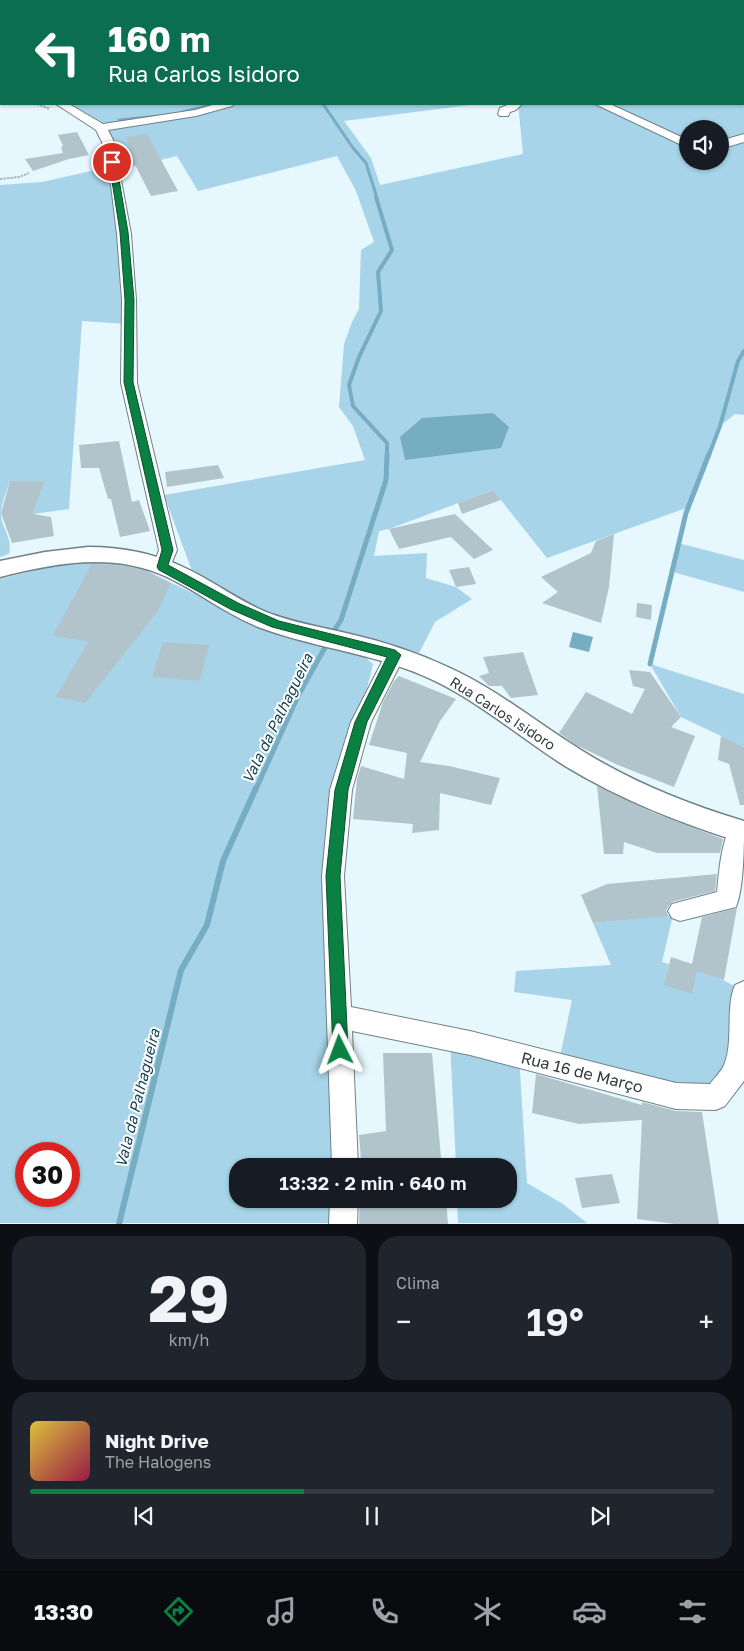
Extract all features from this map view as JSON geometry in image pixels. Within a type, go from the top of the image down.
[{"type":"street","points":[[64,105],[102,128],[108,142],[124,234],[129,300],[129,382],[168,550],[162,567]]},
{"type":"street","points":[[102,128],[196,113],[224,105]]},
{"type":"street","points":[[504,114],[504,110],[515,105]]},
{"type":"street","points":[[602,105],[679,141]]},
{"type":"street","points":[[729,142],[744,138]]},
{"type":"street","name":"Rua Carlos Isidoro","points":[[0,569],[51,557],[84,553],[131,558],[162,567],[257,617],[319,636],[395,655],[454,680],[598,772],[684,810],[742,831]]},
{"type":"street","points":[[344,1158],[333,876],[341,790],[361,722],[395,655]]},
{"type":"street","points":[[680,910],[728,900],[731,867],[742,831]]},
{"type":"street","name":"Rua 16 de Março","points":[[338,1016],[470,1043],[676,1096],[716,1098],[736,1071],[742,1034],[744,993]]},
{"type":"street","points":[[343,1224],[344,1208]]},
{"type":"path","points":[[0,179],[19,177],[29,173]]},
{"type":"shaded area","points":[[65,105],[470,105],[344,121],[371,158],[380,185],[523,154],[518,105],[598,105],[679,144],[679,170],[729,170],[729,145],[744,141],[744,415],[735,414],[720,426],[689,507],[547,558],[493,490],[389,529],[379,531],[374,556],[427,553],[426,578],[456,587],[472,599],[435,622],[419,653],[349,634],[322,630],[262,609],[224,591],[192,571],[164,495],[365,460],[353,426],[339,407],[344,344],[359,309],[361,250],[374,242],[356,191],[337,156],[198,191],[177,156],[114,171],[128,324],[82,321],[69,509],[33,514],[45,481],[10,481],[3,500],[1,518],[10,547],[9,554],[0,557],[0,185],[42,182],[113,166],[102,128]]},
{"type":"shaded area","points":[[603,105],[744,105],[744,138],[729,142],[729,120],[679,120],[679,141]]},
{"type":"shaded area","points":[[493,413],[509,427],[501,448],[405,460],[400,437],[422,418]]},
{"type":"shaded area","points":[[678,543],[744,560],[744,592],[673,572]]},
{"type":"shaded area","points":[[94,561],[143,569],[281,636],[366,658],[373,664],[339,789],[341,1158],[229,1158],[229,1208],[340,1208],[339,1223],[0,1223],[0,579],[68,562]]},
{"type":"shaded area","points":[[573,632],[593,637],[589,652],[569,647]]},
{"type":"shaded area","points":[[650,664],[744,694],[744,747],[681,717]]},
{"type":"shaded area","points":[[673,915],[662,962],[669,964],[665,985],[692,964],[744,991],[742,1033],[716,1097],[558,1066],[572,1000],[514,992],[516,971],[611,965],[593,923]]},
{"type":"shaded area","points":[[450,1039],[519,1056],[527,1183],[563,1204],[587,1223],[458,1223],[457,1208],[517,1208],[517,1158],[456,1158]]},
{"type":"building","points":[[77,132],[89,155],[69,159],[33,171],[25,159],[63,153],[61,147],[63,146],[58,135]]},
{"type":"building","points":[[147,134],[178,191],[151,196],[133,161],[126,137]]},
{"type":"building","points":[[119,441],[132,502],[139,500],[150,531],[120,537],[111,499],[108,499],[99,468],[81,468],[79,445]]},
{"type":"building","points":[[218,465],[224,478],[167,487],[165,472]]},
{"type":"building","points":[[10,481],[45,481],[33,514],[51,517],[54,536],[12,543],[1,513]]},
{"type":"building","points":[[493,490],[501,500],[462,514],[458,503]]},
{"type":"building","points":[[455,514],[493,550],[474,559],[451,537],[399,549],[389,529]]},
{"type":"building","points":[[614,534],[609,587],[601,623],[542,603],[558,592],[541,577],[591,553],[596,541]]},
{"type":"building","points":[[92,564],[125,566],[146,571],[171,583],[158,611],[85,703],[56,697],[88,642],[53,635]]},
{"type":"building","points":[[469,567],[476,584],[456,587],[449,570]]},
{"type":"building","points":[[637,603],[652,605],[651,620],[636,617]]},
{"type":"building","points":[[163,642],[209,645],[200,681],[152,677]]},
{"type":"building","points":[[523,652],[538,695],[511,698],[502,686],[489,686],[479,676],[489,673],[483,657]]},
{"type":"building","points":[[629,670],[650,672],[681,717],[671,727],[695,736],[674,787],[618,765],[576,745],[559,733],[586,692],[632,714],[645,689],[633,686]]},
{"type":"building","points":[[399,676],[456,699],[440,721],[420,762],[449,766],[500,778],[491,805],[440,793],[439,830],[412,833],[413,824],[353,819],[357,779],[361,766],[404,779],[407,753],[369,745],[383,702],[394,681]]},
{"type":"building","points":[[721,736],[744,747],[744,805],[740,805],[729,764],[718,760]]},
{"type":"building","points":[[597,786],[652,812],[723,839],[720,853],[657,853],[624,842],[623,854],[604,854]]},
{"type":"building","points":[[717,874],[715,891],[672,902],[666,910],[668,916],[593,923],[581,895],[607,884]]},
{"type":"building","points":[[737,908],[724,980],[697,971],[692,994],[664,985],[671,957],[692,964],[702,917]]},
{"type":"building","points":[[383,1053],[432,1053],[441,1158],[361,1158],[359,1135],[386,1131]]},
{"type":"building","points":[[536,1074],[642,1105],[642,1102],[676,1111],[702,1112],[719,1224],[675,1224],[637,1219],[642,1120],[579,1124],[532,1113]]},
{"type":"building","points":[[612,1174],[620,1203],[582,1208],[575,1178]]},
{"type":"building","points":[[360,1208],[447,1208],[448,1224],[359,1224]]},
{"type":"waterway","points":[[182,112],[211,105]]},
{"type":"waterway","name":"Vala da Palhagueira","points":[[324,105],[353,148],[366,163],[377,198]]},
{"type":"waterway","points":[[119,120],[158,116]]},
{"type":"waterway","name":"Vala da Palhagueira","points":[[376,197],[392,250],[378,272],[381,311],[359,357],[349,385],[353,406],[387,443],[387,454]]},
{"type":"waterway","points":[[709,455],[720,426],[738,361],[744,351]]},
{"type":"waterway","name":"Vala da Palhagueira","points":[[332,634],[341,620],[386,480],[387,454]]},
{"type":"waterway","points":[[650,664],[686,513],[709,454]]},
{"type":"waterway","name":"Vala da Palhagueira","points":[[256,789],[298,696],[328,642]]},
{"type":"waterway","name":"Vala da Palhagueira","points":[[119,1224],[181,970],[207,925],[223,861],[256,788]]},
{"type":"route","points":[[112,162],[124,232],[129,300],[129,382],[168,550],[167,558],[162,567],[257,617],[296,631],[395,655],[361,722],[341,790],[333,876],[335,964],[340,1050]]}]
